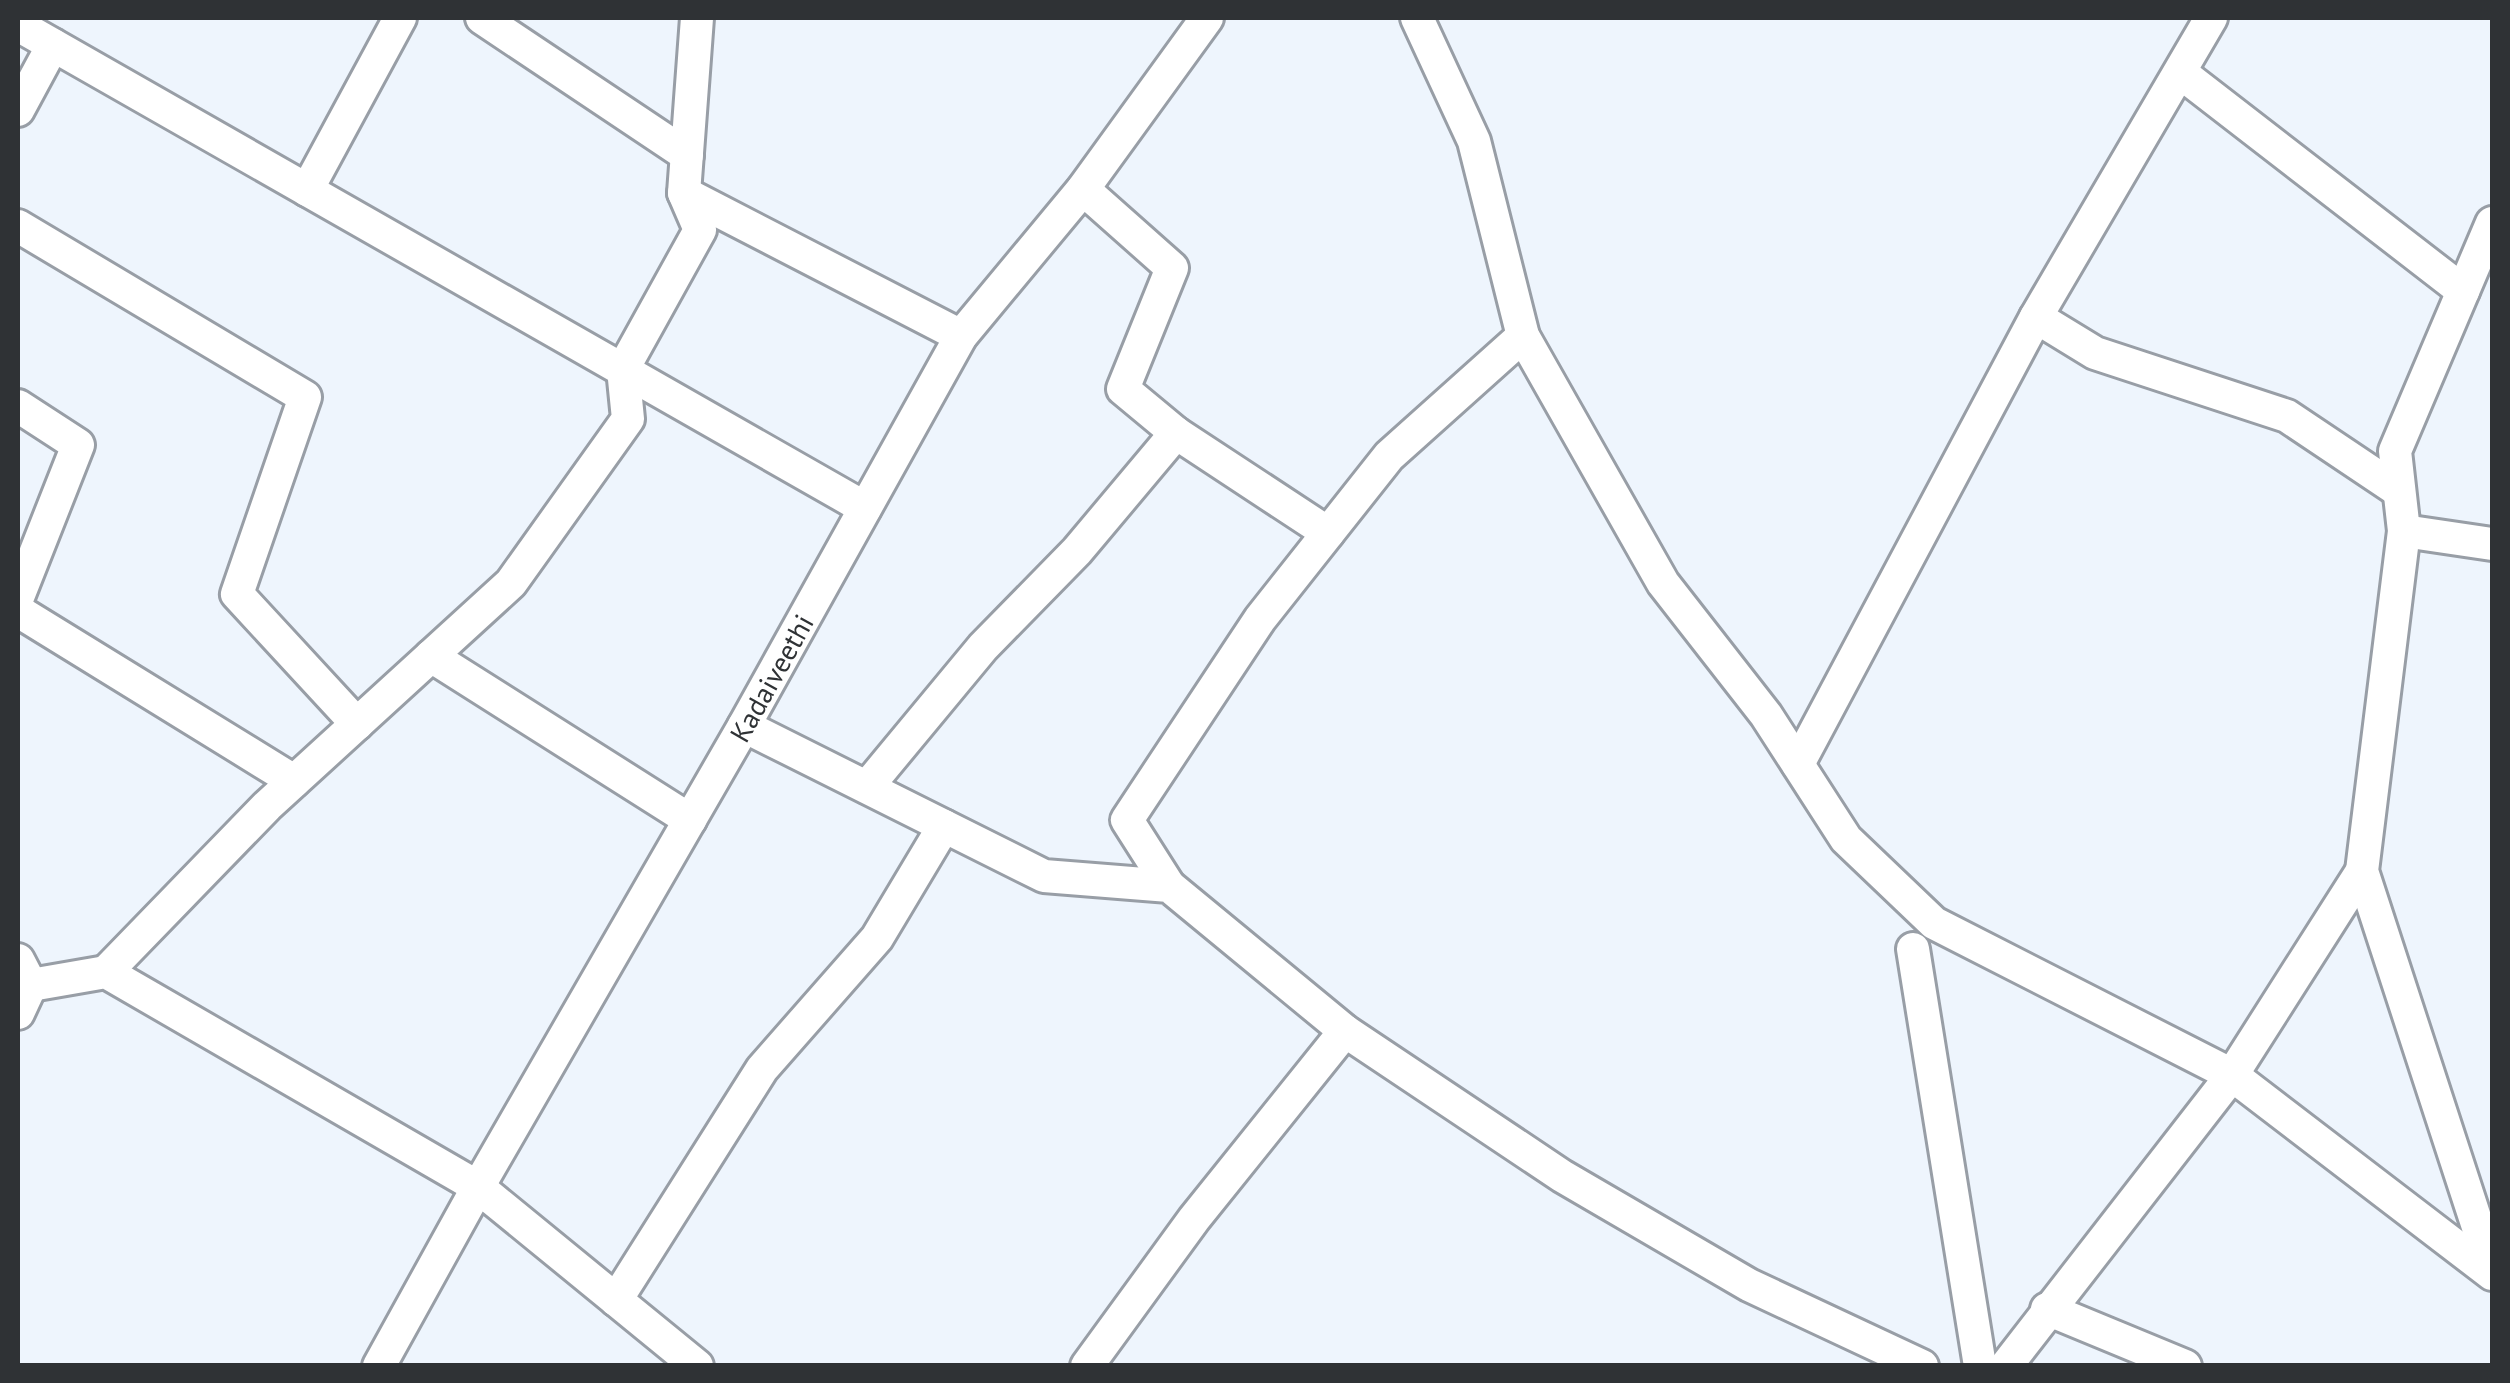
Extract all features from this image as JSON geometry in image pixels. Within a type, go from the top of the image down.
[{"type":"street","points":[[308,190],[400,18]]},
{"type":"street","points":[[482,18],[686,155]]},
{"type":"street","points":[[22,986],[106,972],[294,782],[511,583],[628,420],[623,369],[700,230],[684,193],[696,18]]},
{"type":"street","name":"Kadaiveethi","points":[[379,1366],[744,726],[960,336],[1083,189],[1206,18]]},
{"type":"street","points":[[1417,18],[1474,141],[1523,336],[1664,583],[1766,716],[1846,839],[1934,923],[2232,1075],[2492,1272]]},
{"type":"street","points":[[1798,764],[2036,317],[2211,18]]},
{"type":"street","points":[[18,24],[866,508]]},
{"type":"street","points":[[18,110],[52,45]]},
{"type":"street","points":[[2181,73],[2463,291]]},
{"type":"street","points":[[1083,189],[1172,268],[1123,388],[1176,433],[1328,533]]},
{"type":"street","points":[[684,193],[960,336]]},
{"type":"street","points":[[2492,223],[2395,452],[2404,531],[2362,871],[2492,1272]]},
{"type":"street","points":[[18,226],[304,396],[236,594],[357,724]]},
{"type":"street","points":[[2036,317],[2095,354],[2287,416],[2399,491]]},
{"type":"street","points":[[1523,336],[1389,456],[1260,619],[1127,820],[1169,886],[1345,1032],[1562,1176],[1748,1285],[1922,1366]]},
{"type":"street","points":[[18,406],[78,445],[18,597]]},
{"type":"street","points":[[866,787],[982,647],[1077,551],[1176,433]]},
{"type":"street","points":[[2404,531],[2492,544]]},
{"type":"street","points":[[18,611],[294,782]]},
{"type":"street","points":[[431,656],[690,820]]},
{"type":"street","points":[[744,726],[1044,876],[1169,886]]},
{"type":"street","points":[[616,1300],[762,1069],[877,938],[944,826]]},
{"type":"street","points":[[2006,1366],[2232,1075],[2362,871]]},
{"type":"street","points":[[1913,948],[1980,1366]]},
{"type":"street","points":[[106,972],[478,1187],[697,1366]]},
{"type":"street","points":[[1086,1366],[1194,1219],[1345,1032]]},
{"type":"street","points":[[2047,1309],[2185,1366]]}]
